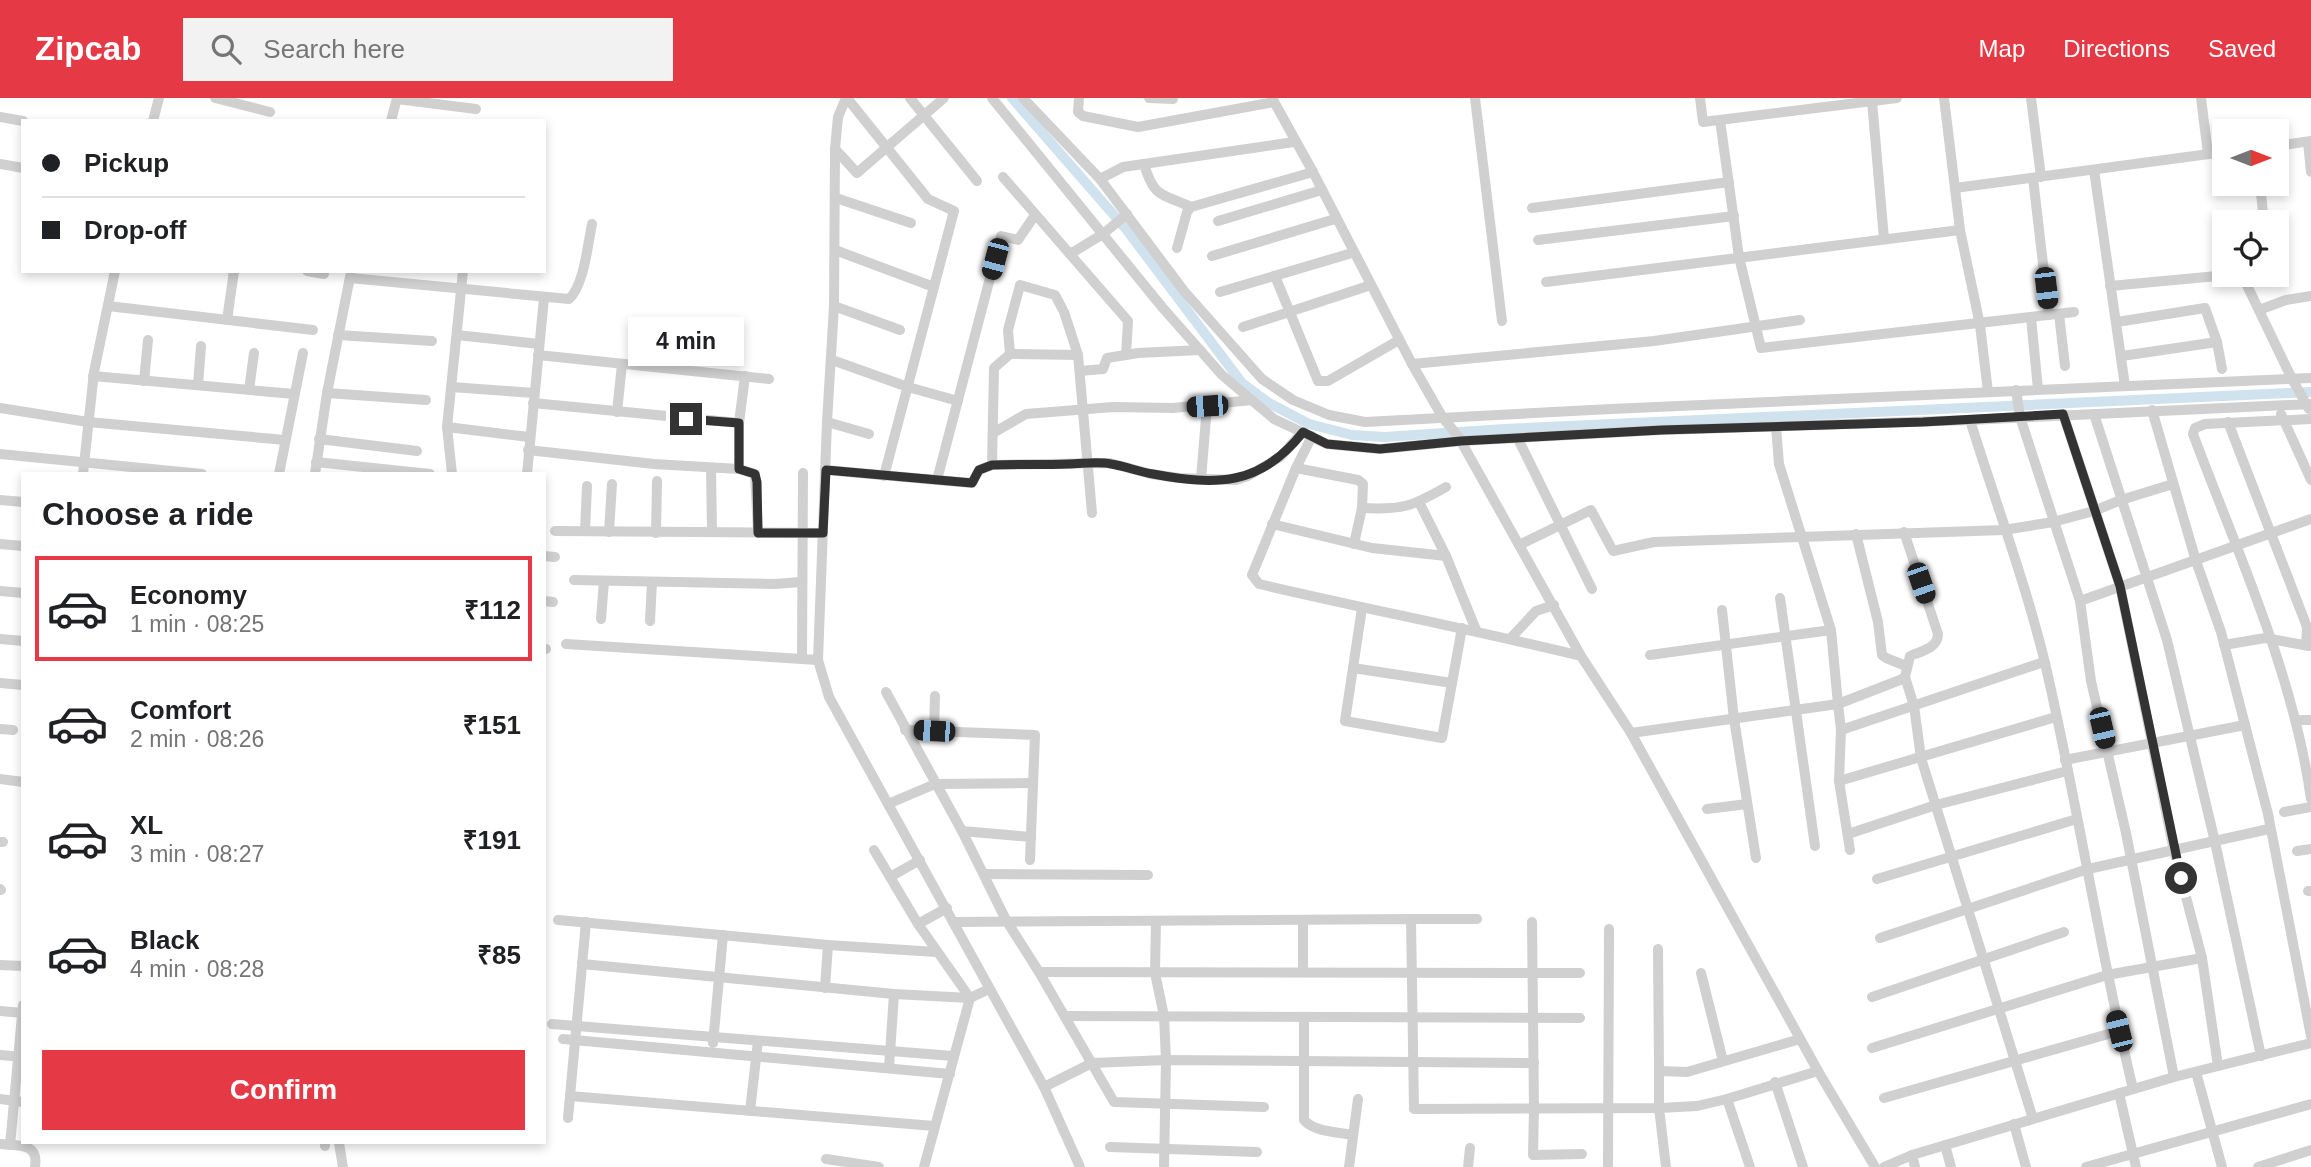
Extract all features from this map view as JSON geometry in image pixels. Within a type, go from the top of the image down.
[{"type":"street","points":[[154,119],[159,98]]},
{"type":"street","points":[[884,476],[954,211],[928,199],[846,98],[838,117],[835,149],[834,306],[826,470],[801,582],[810,660],[888,804],[913,864],[940,912],[954,922],[980,993],[954,1056],[923,1167]]},
{"type":"street","points":[[910,98],[977,181]]},
{"type":"street","points":[[835,149],[857,173],[944,98]]},
{"type":"street","points":[[992,98],[1222,375],[1274,419],[1327,444],[1380,449],[1460,439],[1518,439],[1662,430],[1970,420],[2020,414],[2309,406],[2248,287]]},
{"type":"street","points":[[1023,98],[1100,179],[1121,218],[1262,379],[1293,400],[1329,415],[1365,422],[1446,420],[1988,392],[2017,393],[2038,389],[2295,383],[2311,378]]},
{"type":"street","points":[[1079,98],[1078,112],[1083,116],[1138,127],[1273,100],[1412,364],[1460,439],[1519,545],[1545,608],[1581,656],[1631,733],[1800,1039],[1875,1167]]},
{"type":"street","points":[[1149,98],[1173,99]]},
{"type":"street","points":[[1475,98],[1502,321]]},
{"type":"street","points":[[1700,98],[1703,122],[1896,98]]},
{"type":"street","points":[[1944,98],[1960,229],[1980,325],[1988,392]]},
{"type":"street","points":[[2031,98],[2037,177],[2054,315],[2065,366]]},
{"type":"street","points":[[2201,98],[2208,154]]},
{"type":"street","points":[[221,99],[270,111]]},
{"type":"street","points":[[392,119],[397,99],[476,109]]},
{"type":"street","points":[[1871,101],[1884,239]]},
{"type":"street","points":[[0,117],[21,121]]},
{"type":"street","points":[[1720,120],[1739,257],[1761,348],[1980,325],[2074,312]]},
{"type":"street","points":[[2289,144],[2309,141],[2311,172]]},
{"type":"street","points":[[1100,179],[1117,169],[1294,142]]},
{"type":"street","points":[[1955,188],[2212,154]]},
{"type":"street","points":[[0,164],[21,169]]},
{"type":"street","points":[[1144,164],[1154,191],[1191,207]]},
{"type":"street","points":[[2094,170],[2125,386]]},
{"type":"street","points":[[1177,248],[1187,212],[1191,207],[1313,173]]},
{"type":"street","points":[[1003,177],[1128,321],[1126,355]]},
{"type":"street","points":[[1532,208],[1729,182]]},
{"type":"street","points":[[1218,221],[1321,190]]},
{"type":"street","points":[[836,198],[911,223]]},
{"type":"street","points":[[937,480],[1001,236],[1018,240],[1035,215]]},
{"type":"street","points":[[1538,240],[1734,216]]},
{"type":"street","points":[[1070,254],[1103,234],[1121,218]]},
{"type":"street","points":[[1212,256],[1335,219]]},
{"type":"street","points":[[315,472],[327,393],[351,274],[461,289],[569,299],[575,294],[592,224]]},
{"type":"street","points":[[1546,282],[1960,229]]},
{"type":"street","points":[[835,250],[934,287]]},
{"type":"street","points":[[1220,292],[1352,253]]},
{"type":"street","points":[[83,469],[93,376],[115,273]]},
{"type":"street","points":[[227,320],[234,273]]},
{"type":"street","points":[[318,273],[324,274]]},
{"type":"street","points":[[452,472],[447,427],[463,273]]},
{"type":"street","points":[[1275,276],[1315,378],[1322,383],[1399,340]]},
{"type":"street","points":[[2110,286],[2212,276]]},
{"type":"street","points":[[1010,354],[1008,330],[1020,285],[1055,295],[1064,312],[1078,355],[1092,513]]},
{"type":"street","points":[[1243,327],[1371,285]]},
{"type":"street","points":[[2259,310],[2286,300],[2311,296]]},
{"type":"street","points":[[527,472],[544,298]]},
{"type":"street","points":[[108,306],[313,330]]},
{"type":"street","points":[[834,306],[900,330]]},
{"type":"street","points":[[2117,322],[2205,308],[2217,342],[2222,369]]},
{"type":"street","points":[[2031,318],[2038,389]]},
{"type":"street","points":[[1412,364],[1654,341],[1800,320]]},
{"type":"street","points":[[338,335],[432,341]]},
{"type":"street","points":[[457,335],[622,364],[769,379]]},
{"type":"street","points":[[144,381],[148,340]]},
{"type":"street","points":[[2122,356],[2217,342]]},
{"type":"street","points":[[198,386],[201,346]]},
{"type":"street","points":[[1080,371],[1103,369],[1107,358],[1200,350]]},
{"type":"street","points":[[279,472],[303,352]]},
{"type":"street","points":[[249,390],[254,353]]},
{"type":"street","points":[[992,465],[994,368],[1010,354],[1078,355]]},
{"type":"street","points":[[832,360],[908,387],[958,401]]},
{"type":"street","points":[[617,412],[622,364]]},
{"type":"street","points":[[93,376],[295,394]]},
{"type":"street","points":[[739,469],[739,423],[745,376]]},
{"type":"street","points":[[451,387],[617,412],[739,423]]},
{"type":"street","points":[[327,393],[426,400]]},
{"type":"street","points":[[2017,393],[2020,414],[2080,601],[2091,681],[2175,1077]]},
{"type":"street","points":[[993,433],[1026,414],[1083,408],[1207,406],[1252,400]]},
{"type":"street","points":[[1201,479],[1207,406]]},
{"type":"street","points":[[2278,407],[2311,480]]},
{"type":"street","points":[[0,408],[88,422],[285,440]]},
{"type":"street","points":[[2152,410],[2196,561],[2224,645],[2268,814],[2311,1036]]},
{"type":"street","points":[[2063,414],[2120,586],[2174,851],[2202,958],[2218,1066]]},
{"type":"street","points":[[2094,414],[2166,640],[2215,842],[2261,1056]]},
{"type":"street","points":[[2311,419],[2283,418],[2199,425],[2193,434],[2272,638],[2309,767],[2311,799]]},
{"type":"street","points":[[1970,420],[2044,662],[2088,869],[2107,975],[2133,1089]]},
{"type":"street","points":[[827,422],[869,433]]},
{"type":"street","points":[[2224,645],[2272,638],[2309,646],[2307,627],[2228,422]]},
{"type":"street","points":[[447,427],[529,437]]},
{"type":"street","points":[[1776,427],[1779,464],[1831,630],[1841,730],[1839,782],[1850,850]]},
{"type":"street","points":[[1308,434],[1252,575],[1259,584],[1362,608],[1476,630],[1581,656]]},
{"type":"street","points":[[826,470],[972,483],[979,470],[992,465],[1110,463],[1160,475],[1236,480],[1280,457],[1308,434]]},
{"type":"street","points":[[319,439],[417,451]]},
{"type":"street","points":[[1518,439],[1592,589]]},
{"type":"street","points":[[528,450],[654,464],[739,469],[755,474],[758,533]]},
{"type":"street","points":[[0,454],[83,469],[154,472]]},
{"type":"street","points":[[316,462],[411,472]]},
{"type":"street","points":[[711,468],[712,532]]},
{"type":"street","points":[[1296,468],[1357,480],[1363,484],[1362,508],[1354,544]]},
{"type":"street","points":[[803,473],[813,533],[810,660]]},
{"type":"street","points":[[656,533],[657,481]]},
{"type":"street","points":[[609,532],[612,484]]},
{"type":"street","points":[[1519,545],[1591,510],[1614,551],[1659,542],[2004,530],[2053,522],[2094,511],[2174,484]]},
{"type":"street","points":[[585,531],[587,486]]},
{"type":"street","points":[[1362,508],[1394,509],[1419,502],[1446,487]]},
{"type":"street","points":[[0,500],[21,502]]},
{"type":"street","points":[[1419,502],[1446,556],[1476,630]]},
{"type":"street","points":[[2080,601],[2311,519]]},
{"type":"street","points":[[1272,524],[1354,544],[1446,556]]},
{"type":"street","points":[[555,531],[813,533]]},
{"type":"street","points":[[1904,532],[1938,634],[1934,645],[1910,656],[1906,666],[1905,677],[1914,706],[1921,758],[2032,1119]]},
{"type":"street","points":[[1856,534],[1878,622],[1882,654],[1886,659],[1906,666]]},
{"type":"street","points":[[0,544],[21,546]]},
{"type":"street","points":[[574,580],[774,584],[801,582]]},
{"type":"street","points":[[601,619],[604,581]]},
{"type":"street","points":[[650,621],[652,582]]},
{"type":"street","points":[[0,590],[21,593]]},
{"type":"street","points":[[1780,598],[1815,846]]},
{"type":"street","points":[[1362,608],[1345,721],[1442,738],[1462,628]]},
{"type":"street","points":[[1510,639],[1545,608]]},
{"type":"street","points":[[1722,610],[1734,719],[1756,858]]},
{"type":"street","points":[[1650,655],[1831,630]]},
{"type":"street","points":[[0,639],[21,641]]},
{"type":"street","points":[[566,644],[810,660]]},
{"type":"street","points":[[1841,730],[2044,662]]},
{"type":"street","points":[[1353,668],[1452,682]]},
{"type":"street","points":[[1631,733],[1838,704],[1905,677]]},
{"type":"street","points":[[0,683],[21,685]]},
{"type":"street","points":[[886,692],[962,831],[1006,920],[1040,972],[1114,1102],[1264,1107]]},
{"type":"street","points":[[934,731],[935,696]]},
{"type":"street","points":[[1839,782],[2056,717]]},
{"type":"street","points":[[2296,720],[2311,720]]},
{"type":"street","points":[[2065,760],[2245,725]]},
{"type":"street","points":[[0,729],[13,730]]},
{"type":"street","points":[[905,730],[1035,735],[1030,860]]},
{"type":"street","points":[[1847,834],[1936,805],[2067,771]]},
{"type":"street","points":[[0,779],[21,782]]},
{"type":"street","points":[[888,804],[935,784],[1033,783]]},
{"type":"street","points":[[1707,809],[1748,804]]},
{"type":"street","points":[[2284,812],[2311,807]]},
{"type":"street","points":[[1877,879],[2077,819]]},
{"type":"street","points":[[1880,938],[2088,869],[2269,829]]},
{"type":"street","points":[[962,831],[1031,837]]},
{"type":"street","points":[[2297,851],[2311,849]]},
{"type":"street","points":[[874,850],[936,951],[980,993],[1044,1087],[1080,1167]]},
{"type":"street","points":[[890,877],[913,864]]},
{"type":"street","points":[[984,874],[1148,875]]},
{"type":"street","points":[[918,924],[940,912]]},
{"type":"street","points":[[1411,919],[1414,1109],[1697,1106],[1818,1071]]},
{"type":"street","points":[[954,922],[1477,919]]},
{"type":"street","points":[[558,920],[828,945],[936,951]]},
{"type":"street","points":[[1303,920],[1303,972]]},
{"type":"street","points":[[1156,921],[1155,972],[1164,1016],[1166,1060],[1164,1167]]},
{"type":"street","points":[[568,1118],[586,922]]},
{"type":"street","points":[[1532,922],[1532,1155],[1582,1154]]},
{"type":"street","points":[[1608,1167],[1609,929]]},
{"type":"street","points":[[1872,997],[2064,932]]},
{"type":"street","points":[[711,1052],[723,935]]},
{"type":"street","points":[[825,988],[828,945]]},
{"type":"street","points":[[1658,949],[1659,1108],[1666,1167]]},
{"type":"street","points":[[1872,1048],[2107,975],[2202,958]]},
{"type":"street","points":[[582,964],[894,995],[980,993]]},
{"type":"street","points":[[0,965],[21,966]]},
{"type":"street","points":[[1040,972],[1580,972]]},
{"type":"street","points":[[1700,973],[1723,1061]]},
{"type":"street","points":[[889,1068],[894,995]]},
{"type":"street","points":[[0,1011],[21,1013]]},
{"type":"street","points":[[1065,1016],[1580,1018]]},
{"type":"street","points":[[1304,1017],[1304,1120],[1308,1126],[1353,1135]]},
{"type":"street","points":[[552,1024],[954,1056]]},
{"type":"street","points":[[1884,1098],[2119,1031]]},
{"type":"street","points":[[21,1035],[18,1101],[5,1145],[32,1150],[37,1159],[36,1167]]},
{"type":"street","points":[[563,1039],[950,1074]]},
{"type":"street","points":[[1659,1071],[1687,1072],[1800,1039]]},
{"type":"street","points":[[750,1111],[758,1041]]},
{"type":"street","points":[[1884,1167],[1912,1155],[2119,1093],[2311,1043]]},
{"type":"street","points":[[0,1055],[20,1057]]},
{"type":"street","points":[[1044,1087],[1092,1063],[1166,1060],[1534,1063]]},
{"type":"street","points":[[2196,1072],[2222,1167]]},
{"type":"street","points":[[1775,1082],[1803,1167]]},
{"type":"street","points":[[2119,1093],[2136,1167]]},
{"type":"street","points":[[570,1096],[934,1126]]},
{"type":"street","points":[[0,1099],[18,1101]]},
{"type":"street","points":[[1349,1167],[1359,1099]]},
{"type":"street","points":[[1727,1099],[1750,1167]]},
{"type":"street","points":[[2086,1167],[2311,1104]]},
{"type":"street","points":[[2014,1125],[2026,1167]]},
{"type":"street","points":[[340,1144],[343,1167]]},
{"type":"street","points":[[1945,1145],[1951,1167]]},
{"type":"street","points":[[1110,1147],[1257,1152]]},
{"type":"street","points":[[1468,1167],[1470,1148]]},
{"type":"street","points":[[2258,1167],[2311,1150]]},
{"type":"street","points":[[1912,1155],[1915,1167]]},
{"type":"street","points":[[826,1159],[879,1167]]},
{"type":"waterway","points":[[1012,98],[1126,229],[1242,383],[1269,403],[1309,424],[1352,435],[1385,437],[1504,429],[2311,392]]},
{"type":"route","points":[[686,419],[739,423],[739,469],[755,474],[758,533],[823,533],[826,470],[972,483],[979,470],[992,465],[1110,463],[1179,478],[1236,480],[1280,457],[1303,432],[1327,444],[1380,449],[1461,441],[1662,430],[1923,422],[2063,414],[2120,586],[2181,878]]}]
